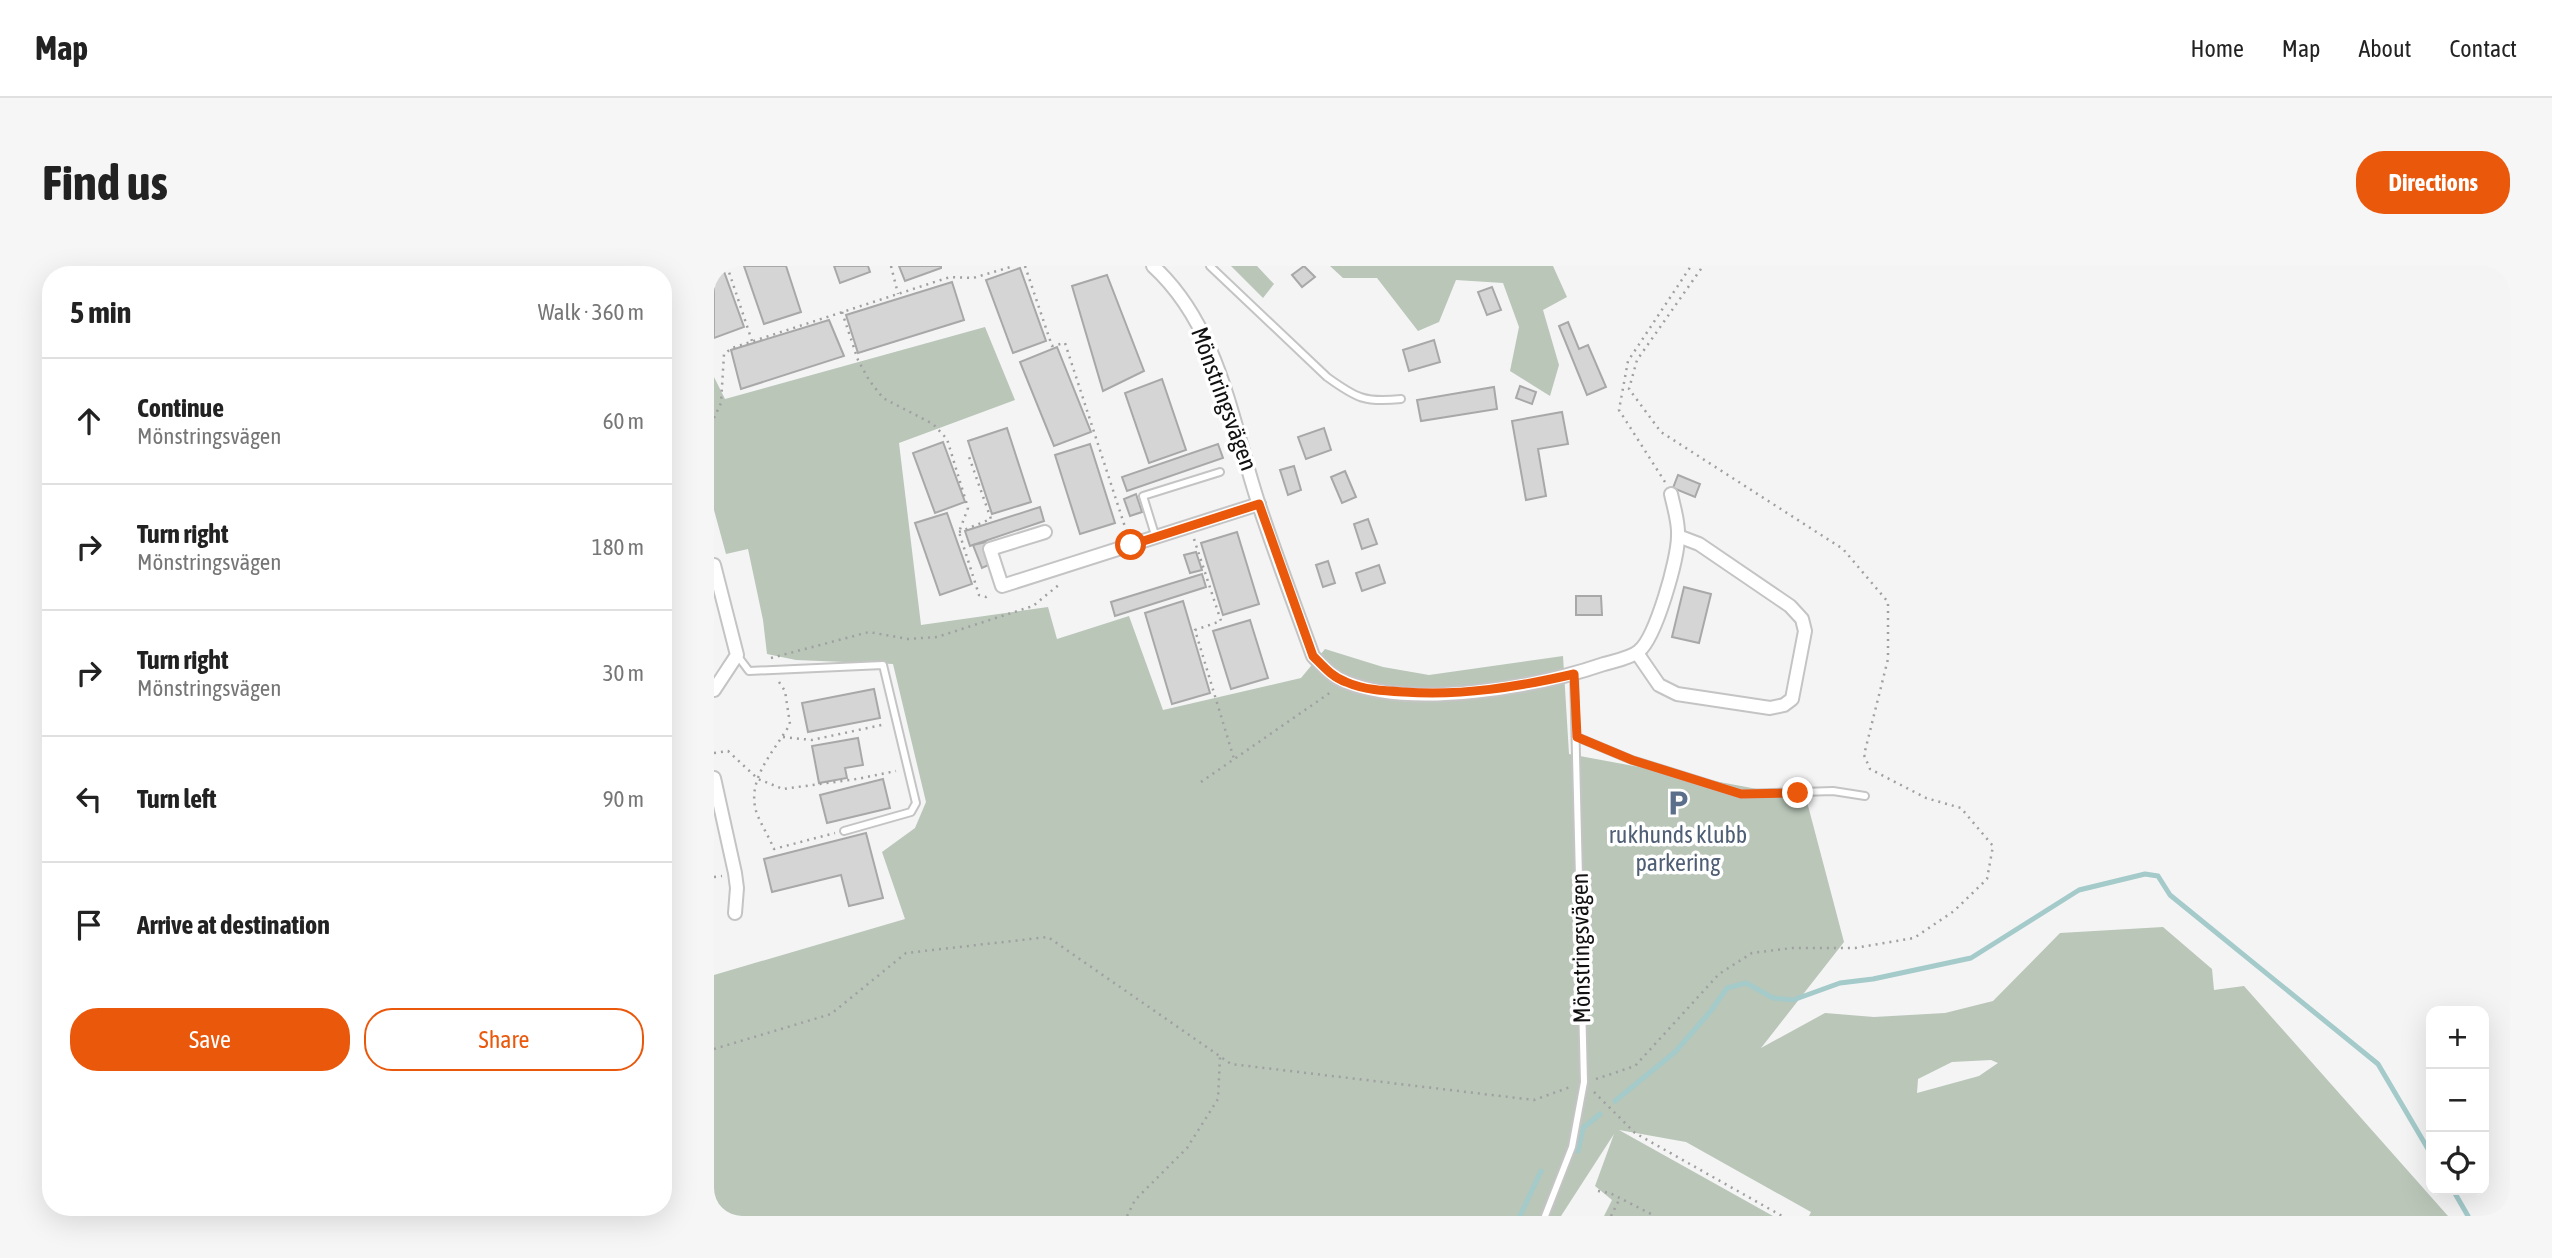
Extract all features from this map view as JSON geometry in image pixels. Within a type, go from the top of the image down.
[{"type":"street","name":"Mönstringsvägen","points":[[1153,266],[1170,281],[1194,316],[1207,345],[1238,426],[1259,504],[1313,656],[1330,673],[1345,682],[1377,691],[1438,695],[1473,692],[1574,674],[1637,653]]},
{"type":"street","points":[[1671,494],[1678,536],[1674,565],[1651,638],[1637,653],[1659,685],[1677,694],[1770,708],[1784,705],[1791,699],[1805,631],[1802,619],[1790,606],[1699,544],[1678,536]]},
{"type":"street","name":"Mönstringsvägen","points":[[1002,586],[1259,504]]},
{"type":"street","points":[[1002,586],[990,549],[1045,532]]},
{"type":"street","points":[[714,565],[737,655],[714,690]]},
{"type":"street","points":[[714,778],[736,881],[735,913]]},
{"type":"lane","points":[[1210,266],[1327,377],[1341,387],[1359,398],[1377,402],[1401,399]]},
{"type":"lane","points":[[1156,537],[1143,496],[1220,472]]},
{"type":"lane","points":[[737,655],[749,671],[883,665],[916,803],[911,812],[844,831]]},
{"type":"lane","name":"Mönstringsvägen","points":[[1545,1216],[1572,1147],[1584,1082],[1574,674]]},
{"type":"lane","points":[[1577,737],[1632,760],[1741,794],[1833,792],[1865,796]]},
{"type":"path","points":[[727,266],[752,341]]},
{"type":"path","points":[[891,266],[898,294]]},
{"type":"path","points":[[714,418],[721,403],[724,354],[732,348],[950,277],[972,278],[1014,266]]},
{"type":"path","points":[[1025,266],[1052,346],[1065,344],[1131,545]]},
{"type":"path","points":[[1671,494],[1619,410],[1628,361],[1691,266]]},
{"type":"path","points":[[714,1049],[831,1014],[906,953],[1048,937],[1231,1064],[1534,1100],[1634,1066],[1719,974],[1752,953],[1792,948],[1856,948],[1914,938],[1954,911],[1987,879],[1993,846],[1961,808],[1926,798],[1870,769],[1864,755],[1888,659],[1888,602],[1843,549],[1661,432],[1629,389],[1637,360],[1703,266]]},
{"type":"path","points":[[842,313],[858,360],[883,398],[933,424],[947,439],[968,508],[959,532],[979,595],[986,597],[1002,586]]},
{"type":"path","points":[[959,532],[991,519],[968,454]]},
{"type":"path","points":[[1194,539],[1221,621],[1195,629],[1234,759]]},
{"type":"path","points":[[749,671],[761,660],[869,632],[908,639],[937,637],[1001,617],[1034,606],[1059,586],[1076,563]]},
{"type":"path","points":[[772,670],[785,691],[790,724],[762,767],[753,796],[757,813],[774,849],[844,831]]},
{"type":"path","points":[[1200,782],[1345,682]]},
{"type":"path","points":[[783,737],[812,740],[896,722]]},
{"type":"path","points":[[714,753],[728,751],[758,779],[783,789],[857,779],[908,768]]},
{"type":"path","points":[[1127,1216],[1135,1200],[1187,1148],[1218,1099],[1220,1057]]},
{"type":"path","points":[[1584,1082],[1635,1133],[1782,1216]]},
{"type":"path","points":[[1598,1191],[1610,1192],[1655,1216]]},
{"type":"path","points":[[1611,1216],[1620,1198]]},
{"type":"green space","points":[[1231,266],[1257,266],[1274,284],[1263,298]]},
{"type":"green space","points":[[1330,266],[1553,266],[1567,297],[1543,310],[1559,365],[1550,396],[1510,371],[1519,327],[1503,283],[1456,280],[1439,322],[1418,331],[1377,278],[1343,278]]},
{"type":"green space","points":[[985,327],[1015,400],[899,443],[921,625],[1048,607],[1057,639],[1129,616],[1163,710],[1301,678],[1325,649],[1383,667],[1429,675],[1563,656],[1569,754],[1806,798],[1844,942],[1761,1048],[1825,1013],[1874,1017],[1945,1013],[1993,1001],[2060,933],[2163,927],[2212,969],[2214,990],[2244,986],[2426,1191],[2426,1195],[2429,1195],[2448,1216],[1809,1216],[1811,1212],[1686,1142],[1619,1130],[1773,1216],[1604,1216],[1612,1200],[1595,1186],[1614,1134],[1561,1216],[714,1216],[714,975],[905,919],[882,852],[915,828],[926,802],[893,664],[796,660],[767,654],[763,620],[748,549],[726,554],[714,510],[714,377],[725,399]],"holes":[[[1991,1060],[1998,1063],[1979,1076],[1917,1093],[1918,1079],[1952,1062]]]},
{"type":"building","points":[[714,266],[722,266],[744,327],[714,338]]},
{"type":"building","points":[[744,266],[786,266],[801,312],[764,324]]},
{"type":"building","points":[[834,266],[868,266],[870,272],[840,283]]},
{"type":"building","points":[[899,266],[941,266],[941,268],[905,281]]},
{"type":"building","points":[[1304,266],[1315,277],[1302,287],[1292,275]]},
{"type":"building","points":[[1020,268],[1046,341],[1013,353],[986,280]]},
{"type":"building","points":[[1107,275],[1144,371],[1103,391],[1072,286]]},
{"type":"building","points":[[952,282],[964,320],[858,353],[846,315]]},
{"type":"building","points":[[1492,287],[1501,310],[1487,315],[1478,292]]},
{"type":"building","points":[[829,320],[844,356],[741,389],[731,350]]},
{"type":"building","points":[[1568,322],[1579,349],[1588,345],[1606,387],[1587,395],[1559,326]]},
{"type":"building","points":[[1434,340],[1440,362],[1409,371],[1403,350]]},
{"type":"building","points":[[1057,347],[1091,432],[1054,446],[1020,362]]},
{"type":"building","points":[[1162,379],[1186,450],[1149,463],[1125,393]]},
{"type":"building","points":[[1520,386],[1536,392],[1532,404],[1516,398]]},
{"type":"building","points":[[1494,387],[1497,409],[1421,421],[1417,400]]},
{"type":"building","points":[[1562,412],[1568,444],[1538,449],[1546,496],[1526,500],[1512,421]]},
{"type":"building","points":[[1007,428],[1031,502],[992,514],[968,441]]},
{"type":"building","points":[[1324,428],[1331,450],[1306,459],[1298,437]]},
{"type":"building","points":[[943,442],[965,502],[935,513],[913,453]]},
{"type":"building","points":[[1090,444],[1115,523],[1080,534],[1055,455]]},
{"type":"building","points":[[1218,444],[1223,458],[1127,491],[1122,477]]},
{"type":"building","points":[[1294,466],[1301,490],[1288,495],[1280,470]]},
{"type":"building","points":[[1345,471],[1356,497],[1342,503],[1331,477]]},
{"type":"building","points":[[1678,475],[1700,484],[1695,497],[1673,488]]},
{"type":"building","points":[[1136,494],[1142,512],[1130,516],[1124,499]]},
{"type":"building","points":[[1040,507],[1044,521],[970,546],[965,531]]},
{"type":"building","points":[[947,513],[972,584],[940,595],[915,523]]},
{"type":"building","points":[[1368,519],[1377,544],[1362,549],[1354,524]]},
{"type":"building","points":[[1237,532],[1259,604],[1223,615],[1201,543]]},
{"type":"building","points":[[986,542],[993,563],[982,568],[973,545]]},
{"type":"building","points":[[1196,552],[1202,570],[1190,573],[1184,555]]},
{"type":"building","points":[[1328,561],[1335,583],[1323,587],[1316,565]]},
{"type":"building","points":[[1379,565],[1385,583],[1362,591],[1356,573]]},
{"type":"building","points":[[1202,574],[1206,587],[1115,616],[1111,602]]},
{"type":"building","points":[[1684,587],[1711,594],[1699,643],[1672,637]]},
{"type":"building","points":[[1576,596],[1601,596],[1602,615],[1576,615]]},
{"type":"building","points":[[1183,601],[1210,693],[1172,704],[1145,613]]},
{"type":"building","points":[[1250,620],[1268,678],[1231,689],[1213,631]]},
{"type":"building","points":[[874,689],[880,718],[808,732],[802,703]]},
{"type":"building","points":[[858,738],[863,765],[845,768],[847,778],[819,783],[812,746]]},
{"type":"building","points":[[883,779],[890,808],[827,823],[820,795]]},
{"type":"building","points":[[866,833],[883,898],[849,906],[841,875],[772,892],[764,859]]},
{"type":"waterway","points":[[1615,1101],[1675,1052],[1727,988],[1746,983],[1773,998],[1793,1000],[1840,983],[1873,979],[1971,958],[2079,890],[2145,874],[2158,876],[2170,895],[2378,1064],[2426,1146]]},
{"type":"waterway","points":[[1578,1151],[1583,1128],[1600,1114]]},
{"type":"waterway","points":[[1520,1216],[1541,1171]]},
{"type":"waterway","points":[[2456,1195],[2468,1216]]},
{"type":"place","name":"rukhunds klubb parkering","points":[[1678,803]]},
{"type":"route","points":[[1131,545],[1259,504],[1313,656],[1330,673],[1345,682],[1377,691],[1438,695],[1541,682],[1574,674],[1577,737],[1632,760],[1741,794],[1798,793]]}]
